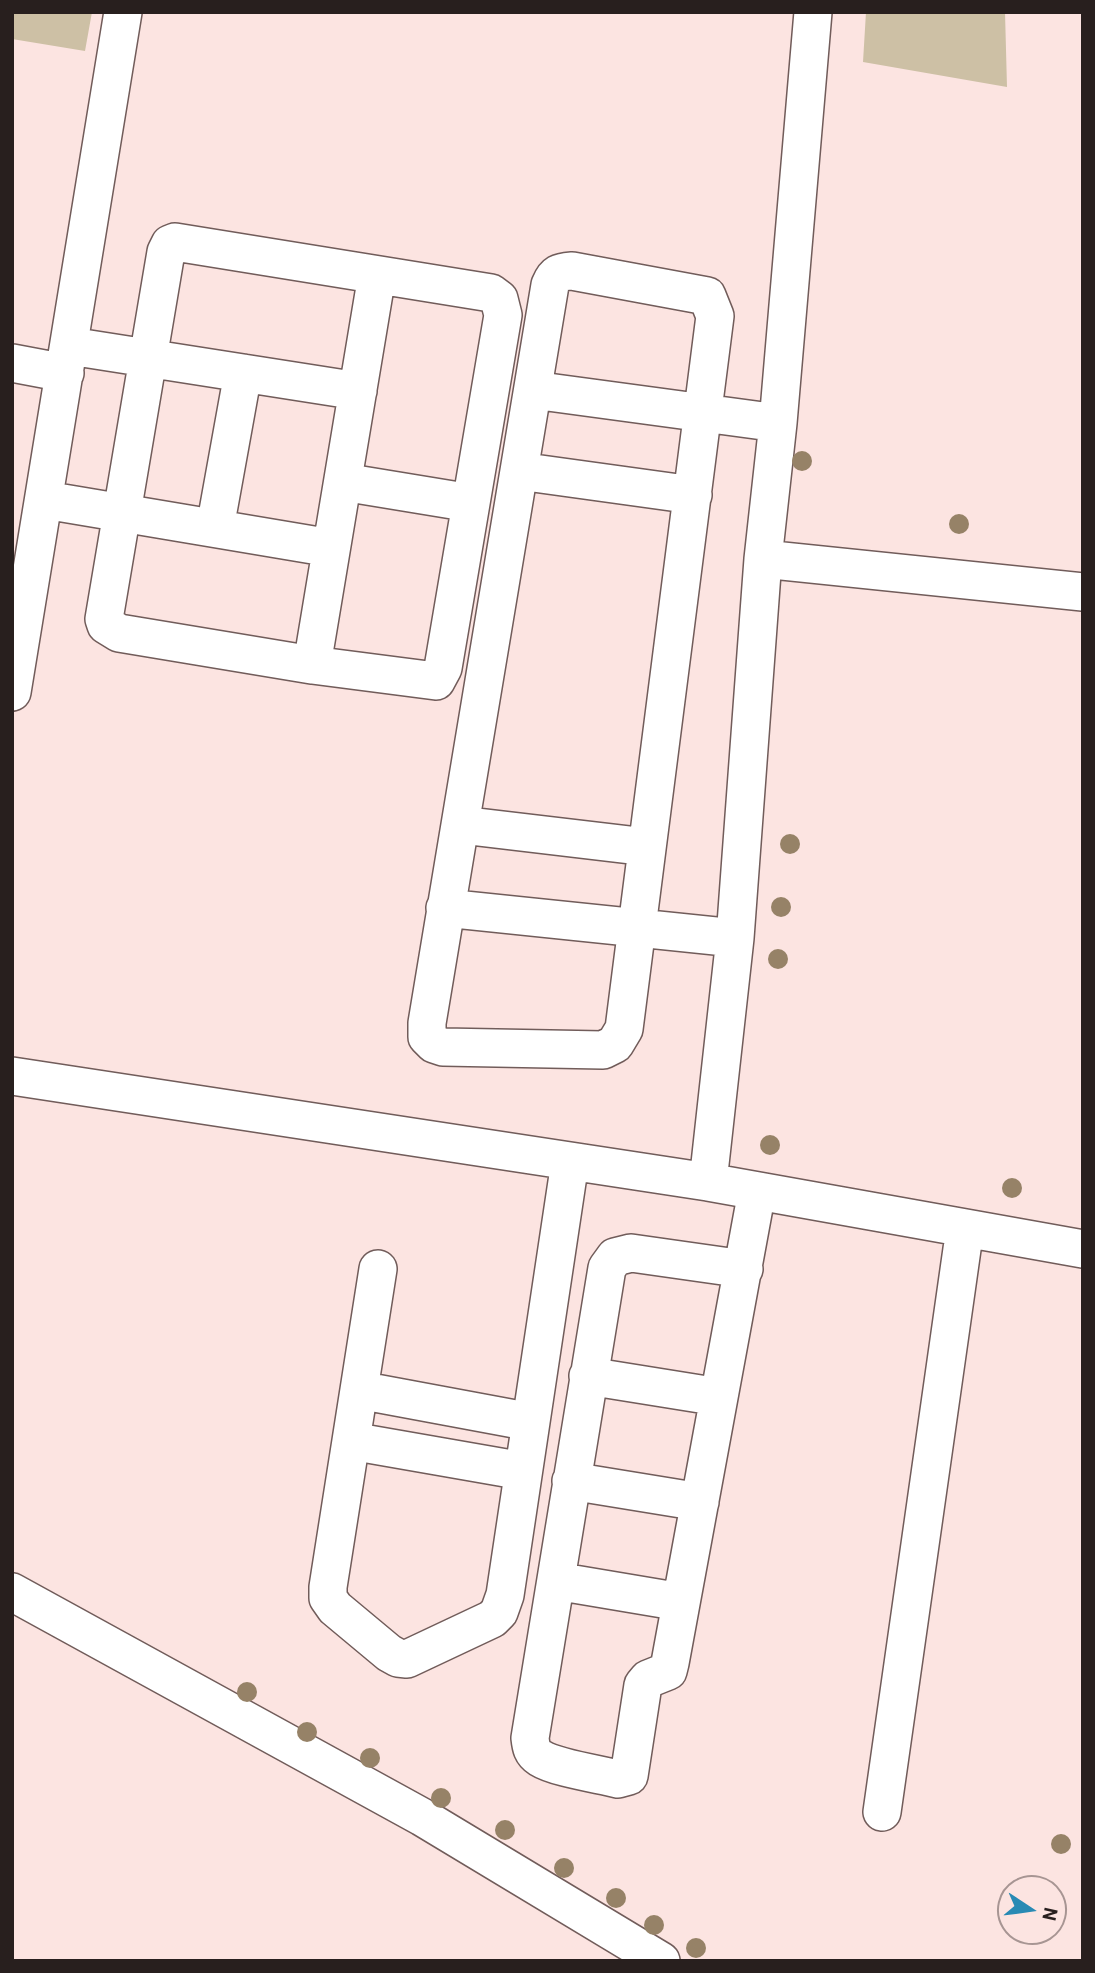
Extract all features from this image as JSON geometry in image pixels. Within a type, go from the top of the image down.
[{"type":"street","points":[[12,692],[22,570],[45,500],[123,12]]},
{"type":"street","points":[[708,1182],[735,937],[763,559],[778,423],[813,12]]},
{"type":"street","points":[[175,242],[491,293],[499,299],[503,307],[471,503],[443,668],[436,681],[312,665],[119,633],[106,625],[104,620],[148,358],[166,252],[170,244],[175,242]]},
{"type":"street","points":[[572,271],[707,296],[716,316],[624,1029],[615,1044],[603,1050],[443,1047],[434,1044],[427,1037],[445,908],[533,390],[550,285],[553,276],[559,272],[572,271]]},
{"type":"street","points":[[312,665],[377,275]]},
{"type":"street","points":[[12,363],[148,358],[358,391]]},
{"type":"street","points":[[215,528],[243,373]]},
{"type":"street","points":[[533,390],[778,423]]},
{"type":"street","points":[[519,471],[693,495]]},
{"type":"street","points":[[343,482],[471,503]]},
{"type":"street","points":[[45,500],[331,548]]},
{"type":"street","points":[[763,559],[1083,592]]},
{"type":"street","points":[[461,825],[647,847]]},
{"type":"street","points":[[445,908],[735,937]]},
{"type":"street","points":[[12,1076],[708,1182],[1083,1249]]},
{"type":"street","points":[[378,1269],[328,1598],[335,1608],[398,1658],[407,1659],[492,1619],[499,1612],[505,1595],[570,1162]]},
{"type":"street","points":[[744,1269],[631,1252],[615,1257],[607,1268],[530,1738],[531,1749],[538,1757],[550,1762],[618,1779],[628,1776],[645,1681],[668,1671],[744,1269],[757,1191]]},
{"type":"street","points":[[882,1812],[965,1228]]},
{"type":"street","points":[[588,1376],[719,1397]]},
{"type":"street","points":[[359,1390],[531,1422]]},
{"type":"street","points":[[351,1441],[523,1471]]},
{"type":"street","points":[[571,1481],[700,1502]]},
{"type":"street","points":[[556,1581],[681,1602]]},
{"type":"street","points":[[12,1591],[422,1817],[661,1961]]},
{"type":"shaded area","points":[[12,12],[92,12],[85,51],[12,39]]},
{"type":"shaded area","points":[[866,12],[1005,12],[1007,87],[863,62]]}]
